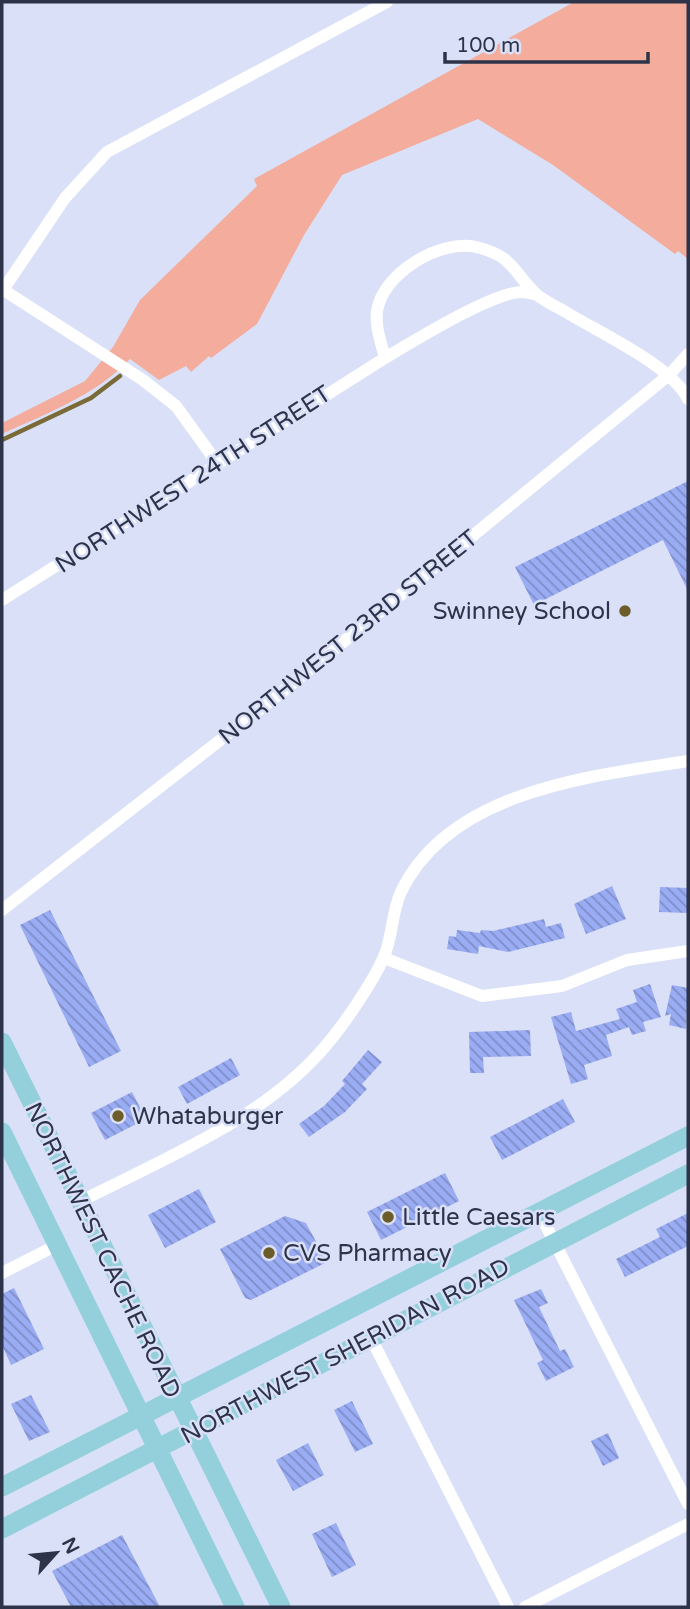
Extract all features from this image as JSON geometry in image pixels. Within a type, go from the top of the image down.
[{"type":"main road","name":"NORTHWEST CACHE ROAD","points":[[2,1042],[192,1432],[281,1607]]},
{"type":"main road","name":"NORTHWEST CACHE ROAD","points":[[2,1132],[55,1246],[235,1607]]},
{"type":"main road","name":"NORTHWEST SHERIDAN ROAD","points":[[2,1487],[688,1136]]},
{"type":"main road","name":"NORTHWEST SHERIDAN ROAD","points":[[2,1529],[372,1340],[554,1242],[688,1174]]},
{"type":"street","points":[[218,464],[176,406],[133,373],[2,290],[65,198],[107,152],[387,2]]},
{"type":"street","points":[[385,358],[377,325],[378,307],[391,285],[410,265],[429,253],[448,246],[474,247],[508,259],[537,295],[670,374],[688,399]]},
{"type":"street","name":"NORTHWEST 24TH STREET","points":[[2,600],[385,358],[447,322],[521,292],[537,295]]},
{"type":"street","name":"NORTHWEST 23RD STREET","points":[[2,910],[282,692],[670,374],[688,355]]},
{"type":"street","points":[[79,1202],[259,1106],[290,1083],[328,1043],[384,958],[401,892],[420,860],[447,834],[510,799],[594,776],[688,761]]},
{"type":"street","points":[[384,958],[482,996],[562,986],[627,960],[688,951]]},
{"type":"street","points":[[539,1212],[688,1504]]},
{"type":"street","points":[[2,1273],[55,1246]]},
{"type":"street","points":[[372,1340],[508,1607]]},
{"type":"street","points":[[525,1607],[688,1524]]},
{"type":"shaded area","points":[[574,2],[688,2],[688,259],[678,251],[675,254],[553,165],[478,119],[342,175],[304,235],[257,324],[211,358],[209,356],[191,372],[186,366],[159,380],[130,359],[86,393],[2,434],[2,423],[85,381],[113,347],[140,300],[257,186],[254,179]]},
{"type":"building","points":[[688,481],[688,591],[663,540],[534,605],[515,567]]},
{"type":"building","points":[[612,886],[626,919],[586,934],[574,904]]},
{"type":"building","points":[[660,887],[688,888],[688,913],[659,912]]},
{"type":"building","points":[[50,910],[121,1051],[89,1067],[20,925]]},
{"type":"building","points":[[544,919],[546,927],[561,923],[565,938],[508,952],[479,946],[478,954],[447,949],[449,936],[456,937],[457,930],[480,933],[481,930],[493,931]]},
{"type":"building","points":[[650,984],[661,1017],[643,1022],[646,1031],[632,1035],[629,1027],[606,1035],[612,1056],[584,1065],[588,1079],[571,1084],[551,1017],[571,1012],[576,1031],[620,1019],[616,1009],[637,1002],[633,990]]},
{"type":"building","points":[[672,985],[688,988],[686,1029],[669,1025],[671,1014],[665,1016]]},
{"type":"building","points":[[530,1030],[531,1056],[483,1057],[484,1073],[470,1073],[469,1032]]},
{"type":"building","points":[[368,1050],[382,1062],[362,1084],[367,1089],[345,1112],[309,1137],[299,1124],[324,1106],[345,1084],[342,1081]]},
{"type":"building","points":[[231,1058],[240,1075],[187,1104],[178,1087]]},
{"type":"building","name":"Whataburger","points":[[132,1092],[146,1119],[105,1140],[91,1113]]},
{"type":"building","points":[[563,1099],[575,1122],[502,1160],[490,1137]]},
{"type":"building","points":[[445,1173],[459,1201],[381,1240],[367,1212]]},
{"type":"building","points":[[199,1189],[216,1222],[165,1248],[148,1215]]},
{"type":"building","points":[[688,1213],[688,1246],[625,1277],[616,1259],[660,1237],[656,1229]]},
{"type":"building","points":[[285,1216],[306,1223],[327,1262],[251,1300],[245,1298],[220,1249]]},
{"type":"building","points":[[14,1288],[44,1349],[11,1365],[2,1345],[2,1294]]},
{"type":"building","points":[[541,1289],[548,1303],[539,1307],[560,1351],[565,1349],[574,1367],[546,1381],[537,1363],[543,1360],[514,1300]]},
{"type":"building","points":[[31,1395],[50,1432],[29,1441],[11,1404]]},
{"type":"building","points":[[352,1401],[373,1444],[355,1452],[334,1410]]},
{"type":"building","points":[[608,1433],[619,1458],[603,1466],[591,1441]]},
{"type":"building","points":[[308,1443],[324,1475],[293,1491],[276,1460]]},
{"type":"building","points":[[336,1523],[356,1565],[332,1577],[312,1534]]},
{"type":"building","points":[[122,1535],[160,1607],[71,1607],[52,1571]]},
{"type":"waterway","points":[[2,440],[91,398],[120,376]]},
{"type":"place","name":"Swinney School","points":[[625,611]]},
{"type":"place","name":"Whataburger","points":[[118,1116]]},
{"type":"place","name":"Little Caesars","points":[[388,1217]]},
{"type":"place","name":"CVS Pharmacy","points":[[269,1253]]}]
